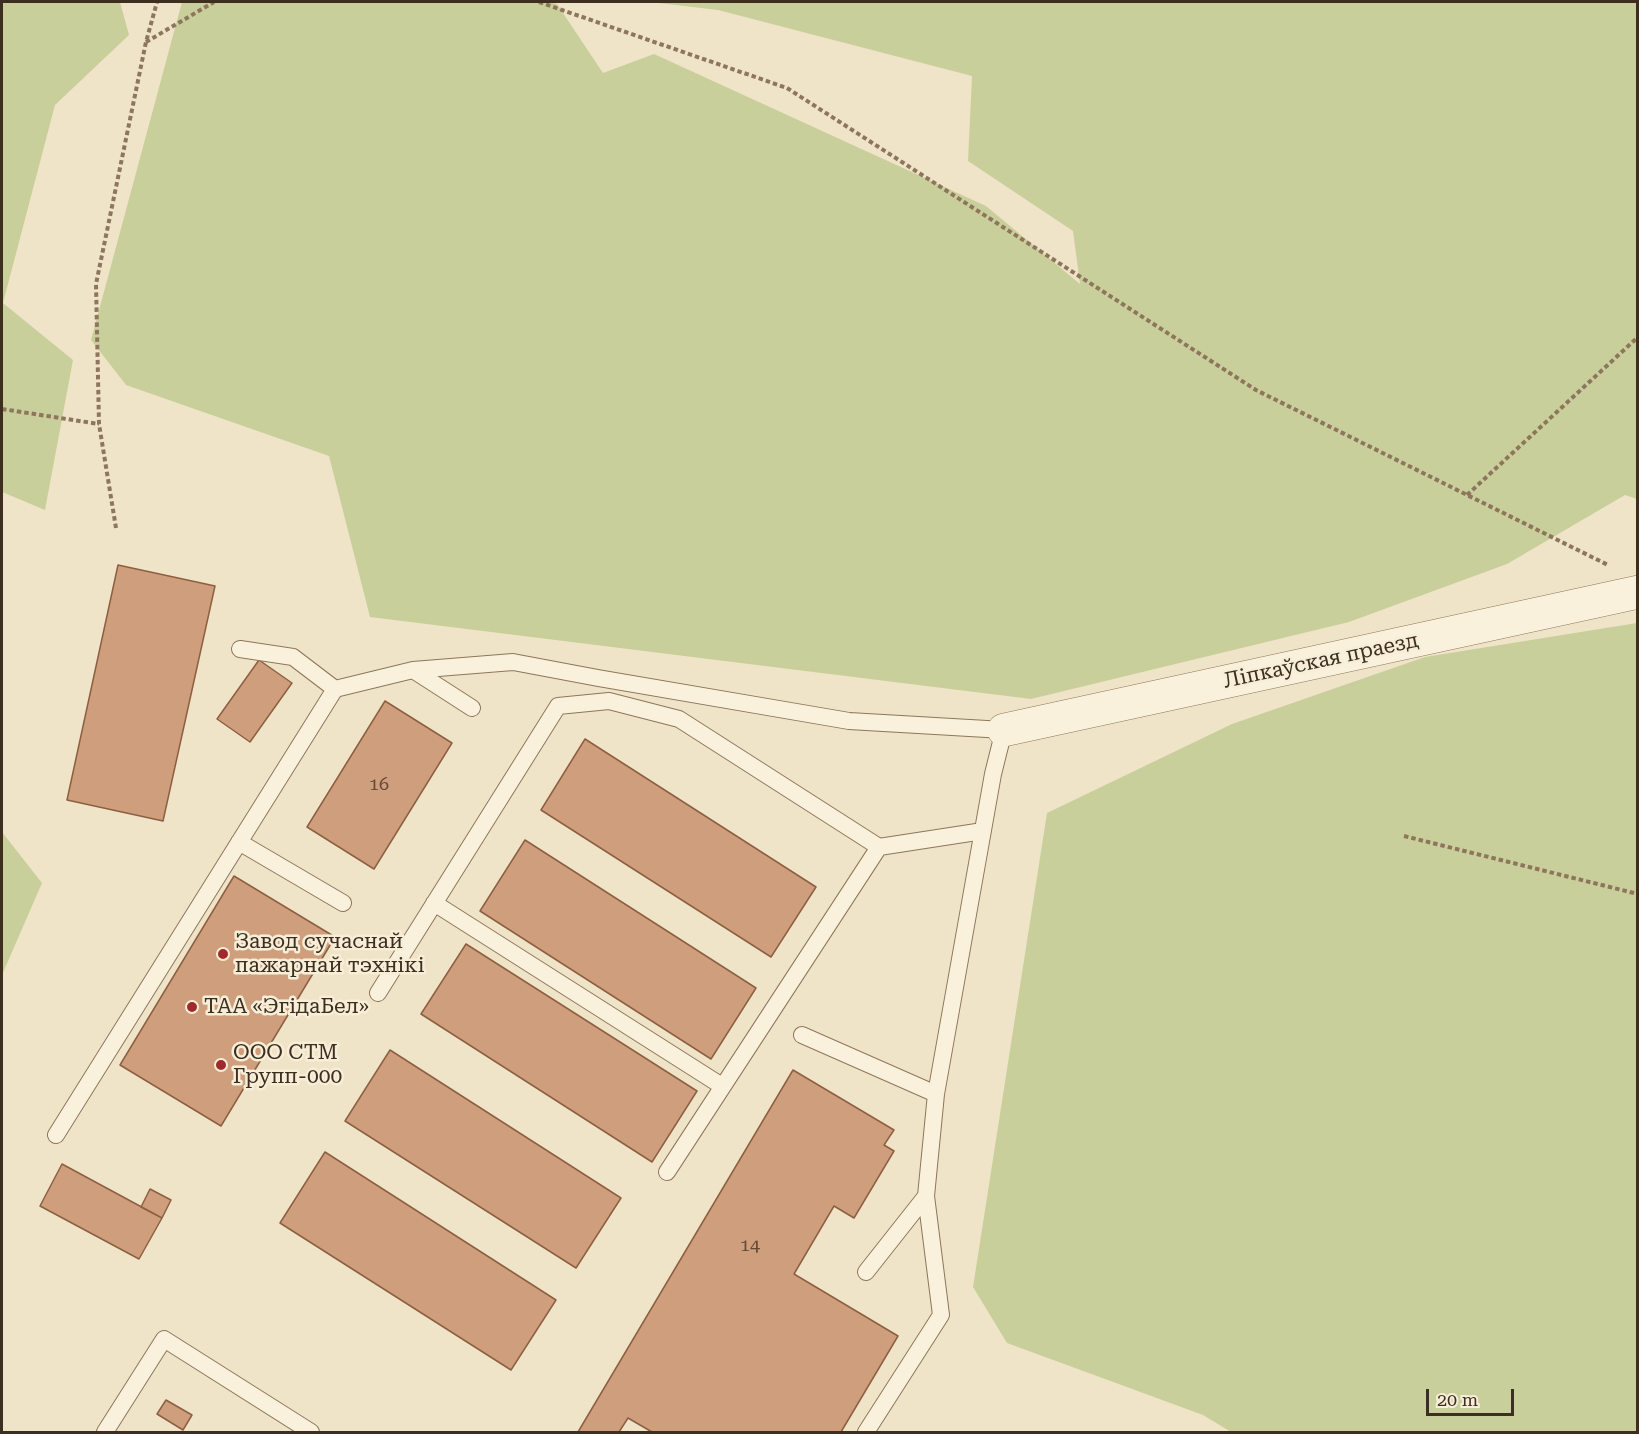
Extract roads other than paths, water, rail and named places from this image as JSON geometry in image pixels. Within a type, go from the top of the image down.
[{"type":"street","name":"Ліпкаўская праезд","points":[[1004,730],[1627,580]]},
{"type":"lane","points":[[240,649],[293,657],[335,689]]},
{"type":"lane","points":[[56,1135],[335,689],[413,670],[513,662],[849,721],[1004,730],[998,750],[936,1094],[926,1196],[941,1315],[866,1432]]},
{"type":"lane","points":[[413,670],[472,708]]},
{"type":"lane","points":[[378,993],[558,706],[609,701],[680,719],[879,847],[983,831]]},
{"type":"lane","points":[[240,842],[344,903]]},
{"type":"lane","points":[[667,1172],[879,847]]},
{"type":"lane","points":[[434,903],[722,1086]]},
{"type":"lane","points":[[802,1035],[936,1094]]},
{"type":"lane","points":[[866,1272],[926,1196]]},
{"type":"lane","points":[[105,1432],[164,1339],[311,1432]]},
{"type":"place","name":"Завод сучаснай пажарнай тэхнікі","points":[[223,954]]},
{"type":"place","name":"ТАА «ЭгідаБел»","points":[[192,1007]]},
{"type":"place","name":"ООО СТМ Групп-000","points":[[221,1065]]}]
